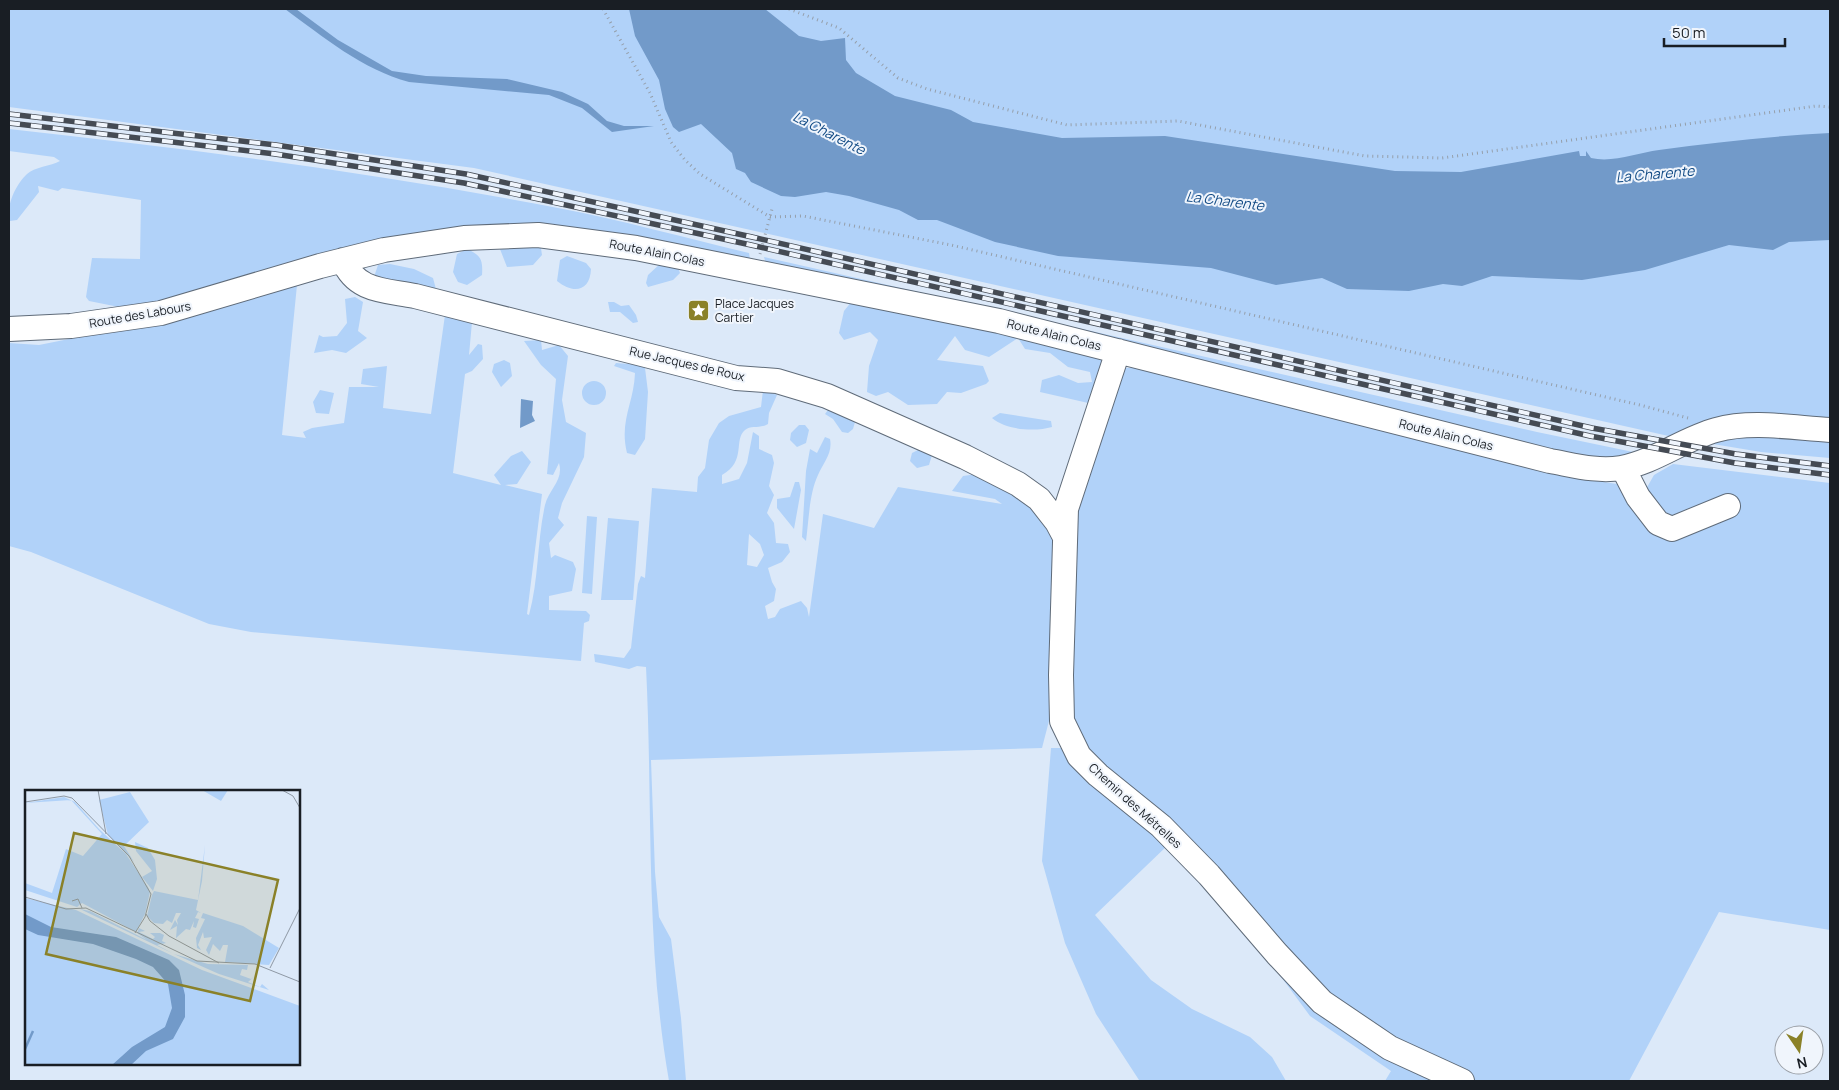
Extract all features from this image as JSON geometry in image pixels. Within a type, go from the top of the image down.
[{"type":"street","name":"Route Alain Colas","points":[[269,282],[384,250],[464,238],[538,235],[636,248],[990,319],[1550,461],[1593,469],[1623,468],[1716,430],[1757,426],[1830,430]]},
{"type":"street","name":"Rue Jacques de Roux","points":[[343,260],[348,272],[364,285],[415,296],[736,378],[776,381],[827,396],[965,457],[1018,484],[1039,498],[1057,522],[1065,537]]},
{"type":"street","name":"Route des Labours","points":[[9,329],[71,326],[131,319],[192,306],[269,282]]},
{"type":"street","name":"Chemin des Métrelles","points":[[1118,351],[1066,509],[1062,721],[1079,756],[1098,775],[1161,826],[1209,875],[1276,954],[1322,1002],[1390,1048],[1462,1081]]},
{"type":"street","points":[[1623,468],[1638,496],[1658,523],[1672,529],[1728,506]]},
{"type":"path","points":[[602,9],[650,93],[672,142],[685,160],[700,174],[770,217],[803,216],[951,245],[1640,405],[1711,425],[1716,430]]},
{"type":"path","points":[[790,9],[839,28],[898,78],[927,89],[1066,125],[1178,121],[1365,156],[1442,158],[1816,106],[1830,107]]},
{"type":"path","points":[[756,272],[772,208]]},
{"type":"shaded area","points":[[9,9],[1830,9],[1830,420],[1673,437],[474,168],[9,107]]},
{"type":"shaded area","points":[[9,129],[284,163],[490,195],[654,229],[749,253],[750,259],[552,229],[219,290],[129,309],[89,301],[86,297],[92,258],[140,259],[141,200],[62,188],[58,191],[38,186],[39,192],[17,220],[10,221],[9,209],[12,196],[23,178],[34,170],[60,161],[54,157],[9,151]]},
{"type":"shaded area","points":[[540,242],[542,255],[533,265],[507,267],[498,244]]},
{"type":"shaded area","points":[[467,249],[475,253],[480,259],[482,275],[467,285],[458,282],[453,272],[457,254]]},
{"type":"shaded area","points":[[567,256],[586,263],[591,269],[588,282],[580,288],[569,288],[557,281],[560,260]]},
{"type":"shaded area","points":[[764,257],[1537,432],[1638,453],[1605,460],[1552,453],[1103,354],[1107,367],[1097,405],[1040,392],[1042,380],[1059,375],[1078,383],[1092,382],[1090,372],[1068,367],[1050,353],[1025,349],[1018,338],[989,357],[965,350],[955,336],[937,360],[983,366],[989,381],[986,384],[961,393],[947,392],[937,404],[908,405],[888,392],[876,396],[867,392],[869,366],[878,340],[870,332],[844,340],[839,333],[844,311],[852,301],[766,264]]},
{"type":"shaded area","points":[[661,263],[677,265],[680,273],[673,280],[648,287],[646,283],[648,275]]},
{"type":"shaded area","points":[[390,264],[414,269],[433,278],[437,293],[373,280],[378,265]]},
{"type":"shaded area","points":[[297,285],[282,435],[306,438],[303,432],[312,428],[344,423],[349,387],[379,387],[361,384],[363,369],[387,366],[383,408],[431,414],[445,315],[472,322],[469,355],[478,344],[482,345],[483,359],[472,371],[465,374],[453,473],[501,485],[494,475],[511,456],[522,451],[531,462],[517,484],[505,485],[542,494],[527,614],[529,615],[535,588],[545,505],[558,480],[560,469],[559,463],[553,475],[547,474],[556,379],[541,365],[524,341],[541,340],[542,350],[559,345],[568,356],[562,400],[566,422],[586,433],[584,457],[562,503],[558,518],[564,525],[549,543],[551,558],[555,555],[573,562],[576,569],[572,591],[549,596],[549,610],[586,611],[590,615],[589,621],[584,623],[581,661],[251,632],[209,624],[31,552],[9,546],[9,343],[39,345],[204,312]]},
{"type":"shaded area","points":[[355,297],[363,302],[358,331],[367,338],[346,353],[332,350],[314,353],[319,335],[323,337],[337,336],[347,323],[345,299]]},
{"type":"shaded area","points":[[608,302],[614,302],[621,306],[629,305],[636,315],[638,322],[633,323],[620,312],[610,312]]},
{"type":"shaded area","points":[[504,360],[510,363],[512,376],[501,387],[492,372],[494,364]]},
{"type":"shaded area","points":[[616,363],[641,365],[645,368],[648,392],[645,439],[635,455],[627,453],[625,431],[635,373],[614,366]]},
{"type":"shaded area","points":[[1118,368],[1145,368],[1577,478],[1617,484],[1637,505],[1654,475],[1673,464],[1830,483],[1830,930],[1719,912],[1629,1081],[1476,1081],[1353,1016],[1102,772],[1073,732],[1070,536]]},
{"type":"shaded area","points":[[594,381],[603,384],[606,393],[603,402],[594,405],[585,402],[582,393],[585,384]]},
{"type":"shaded area","points":[[320,390],[334,393],[329,414],[316,413],[313,402]]},
{"type":"shaded area","points":[[763,390],[777,395],[769,413],[768,424],[747,429],[742,434],[737,457],[730,469],[722,475],[722,484],[739,479],[747,463],[753,432],[759,436],[759,449],[772,455],[774,463],[769,486],[774,495],[767,513],[774,523],[776,543],[788,544],[790,552],[782,562],[768,568],[776,589],[774,601],[765,606],[768,619],[775,617],[780,609],[801,601],[807,608],[809,617],[823,514],[874,528],[898,487],[1002,504],[995,499],[952,491],[963,476],[977,474],[1036,504],[1058,544],[1050,717],[1042,748],[651,760],[655,872],[659,917],[671,939],[681,1018],[686,1081],[669,1081],[661,1030],[653,927],[646,667],[637,666],[629,669],[595,662],[594,654],[624,658],[631,648],[638,584],[641,576],[645,578],[652,488],[697,492],[698,477],[705,468],[709,440],[719,423],[729,416],[761,407]],"holes":[[[749,534],[760,544],[764,555],[757,567],[747,565]]]},
{"type":"shaded area","points":[[828,410],[846,412],[855,422],[853,429],[848,433],[842,432],[833,419],[825,414]]},
{"type":"shaded area","points":[[1000,413],[1051,421],[1052,427],[1029,430],[1005,425],[992,418]]},
{"type":"shaded area","points":[[799,425],[805,425],[809,430],[806,443],[797,447],[790,440],[791,433]]},
{"type":"shaded area","points":[[825,437],[830,439],[831,444],[827,458],[815,482],[806,541],[802,537],[806,471],[810,449],[817,453]]},
{"type":"shaded area","points":[[1726,437],[1830,437],[1830,458],[1761,452],[1707,443]]},
{"type":"shaded area","points":[[920,449],[932,455],[929,465],[917,468],[910,461],[912,453]]},
{"type":"shaded area","points":[[795,482],[799,482],[801,490],[794,529],[777,508],[777,499],[790,497]]},
{"type":"shaded area","points":[[587,516],[597,517],[592,594],[582,593]]},
{"type":"shaded area","points":[[608,518],[639,521],[633,600],[601,600]]},
{"type":"shaded area","points":[[1051,748],[1062,748],[1093,779],[1169,844],[1095,915],[1151,980],[1192,1009],[1250,1037],[1272,1057],[1286,1081],[1139,1080],[1096,1014],[1065,943],[1042,861]]},
{"type":"shaded area","points":[[1268,959],[1447,1081],[1385,1081],[1391,1071],[1310,1016]]},
{"type":"water","points":[[285,9],[296,9],[338,40],[392,71],[426,76],[507,79],[562,92],[588,104],[607,121],[624,126],[654,126],[612,132],[582,108],[549,95],[409,82],[392,77],[359,61]]},
{"type":"water","name":"La Charente","points":[[629,9],[765,9],[799,36],[821,41],[845,38],[846,60],[856,73],[895,96],[951,110],[973,122],[1062,138],[1165,136],[1395,171],[1461,172],[1579,151],[1580,156],[1586,156],[1586,151],[1591,158],[1608,159],[1702,144],[1830,133],[1830,240],[1789,242],[1773,250],[1729,245],[1645,270],[1582,280],[1492,276],[1462,286],[1443,284],[1409,291],[1347,289],[1322,278],[1276,285],[1211,268],[1058,256],[995,242],[937,220],[918,220],[899,210],[849,196],[826,192],[795,197],[781,196],[751,182],[745,173],[736,169],[732,153],[701,124],[679,132],[673,127],[665,109],[659,80],[635,36]]},
{"type":"water","points":[[521,399],[533,401],[532,415],[535,421],[520,428]]},
{"type":"railway","points":[[9,114],[276,145],[466,174],[1592,428],[1736,454],[1830,466]]},
{"type":"railway","points":[[9,123],[275,154],[464,183],[751,245],[1590,436],[1735,463],[1830,475]]},
{"type":"place","name":"Place Jacques Cartier","points":[[699,311]]}]
